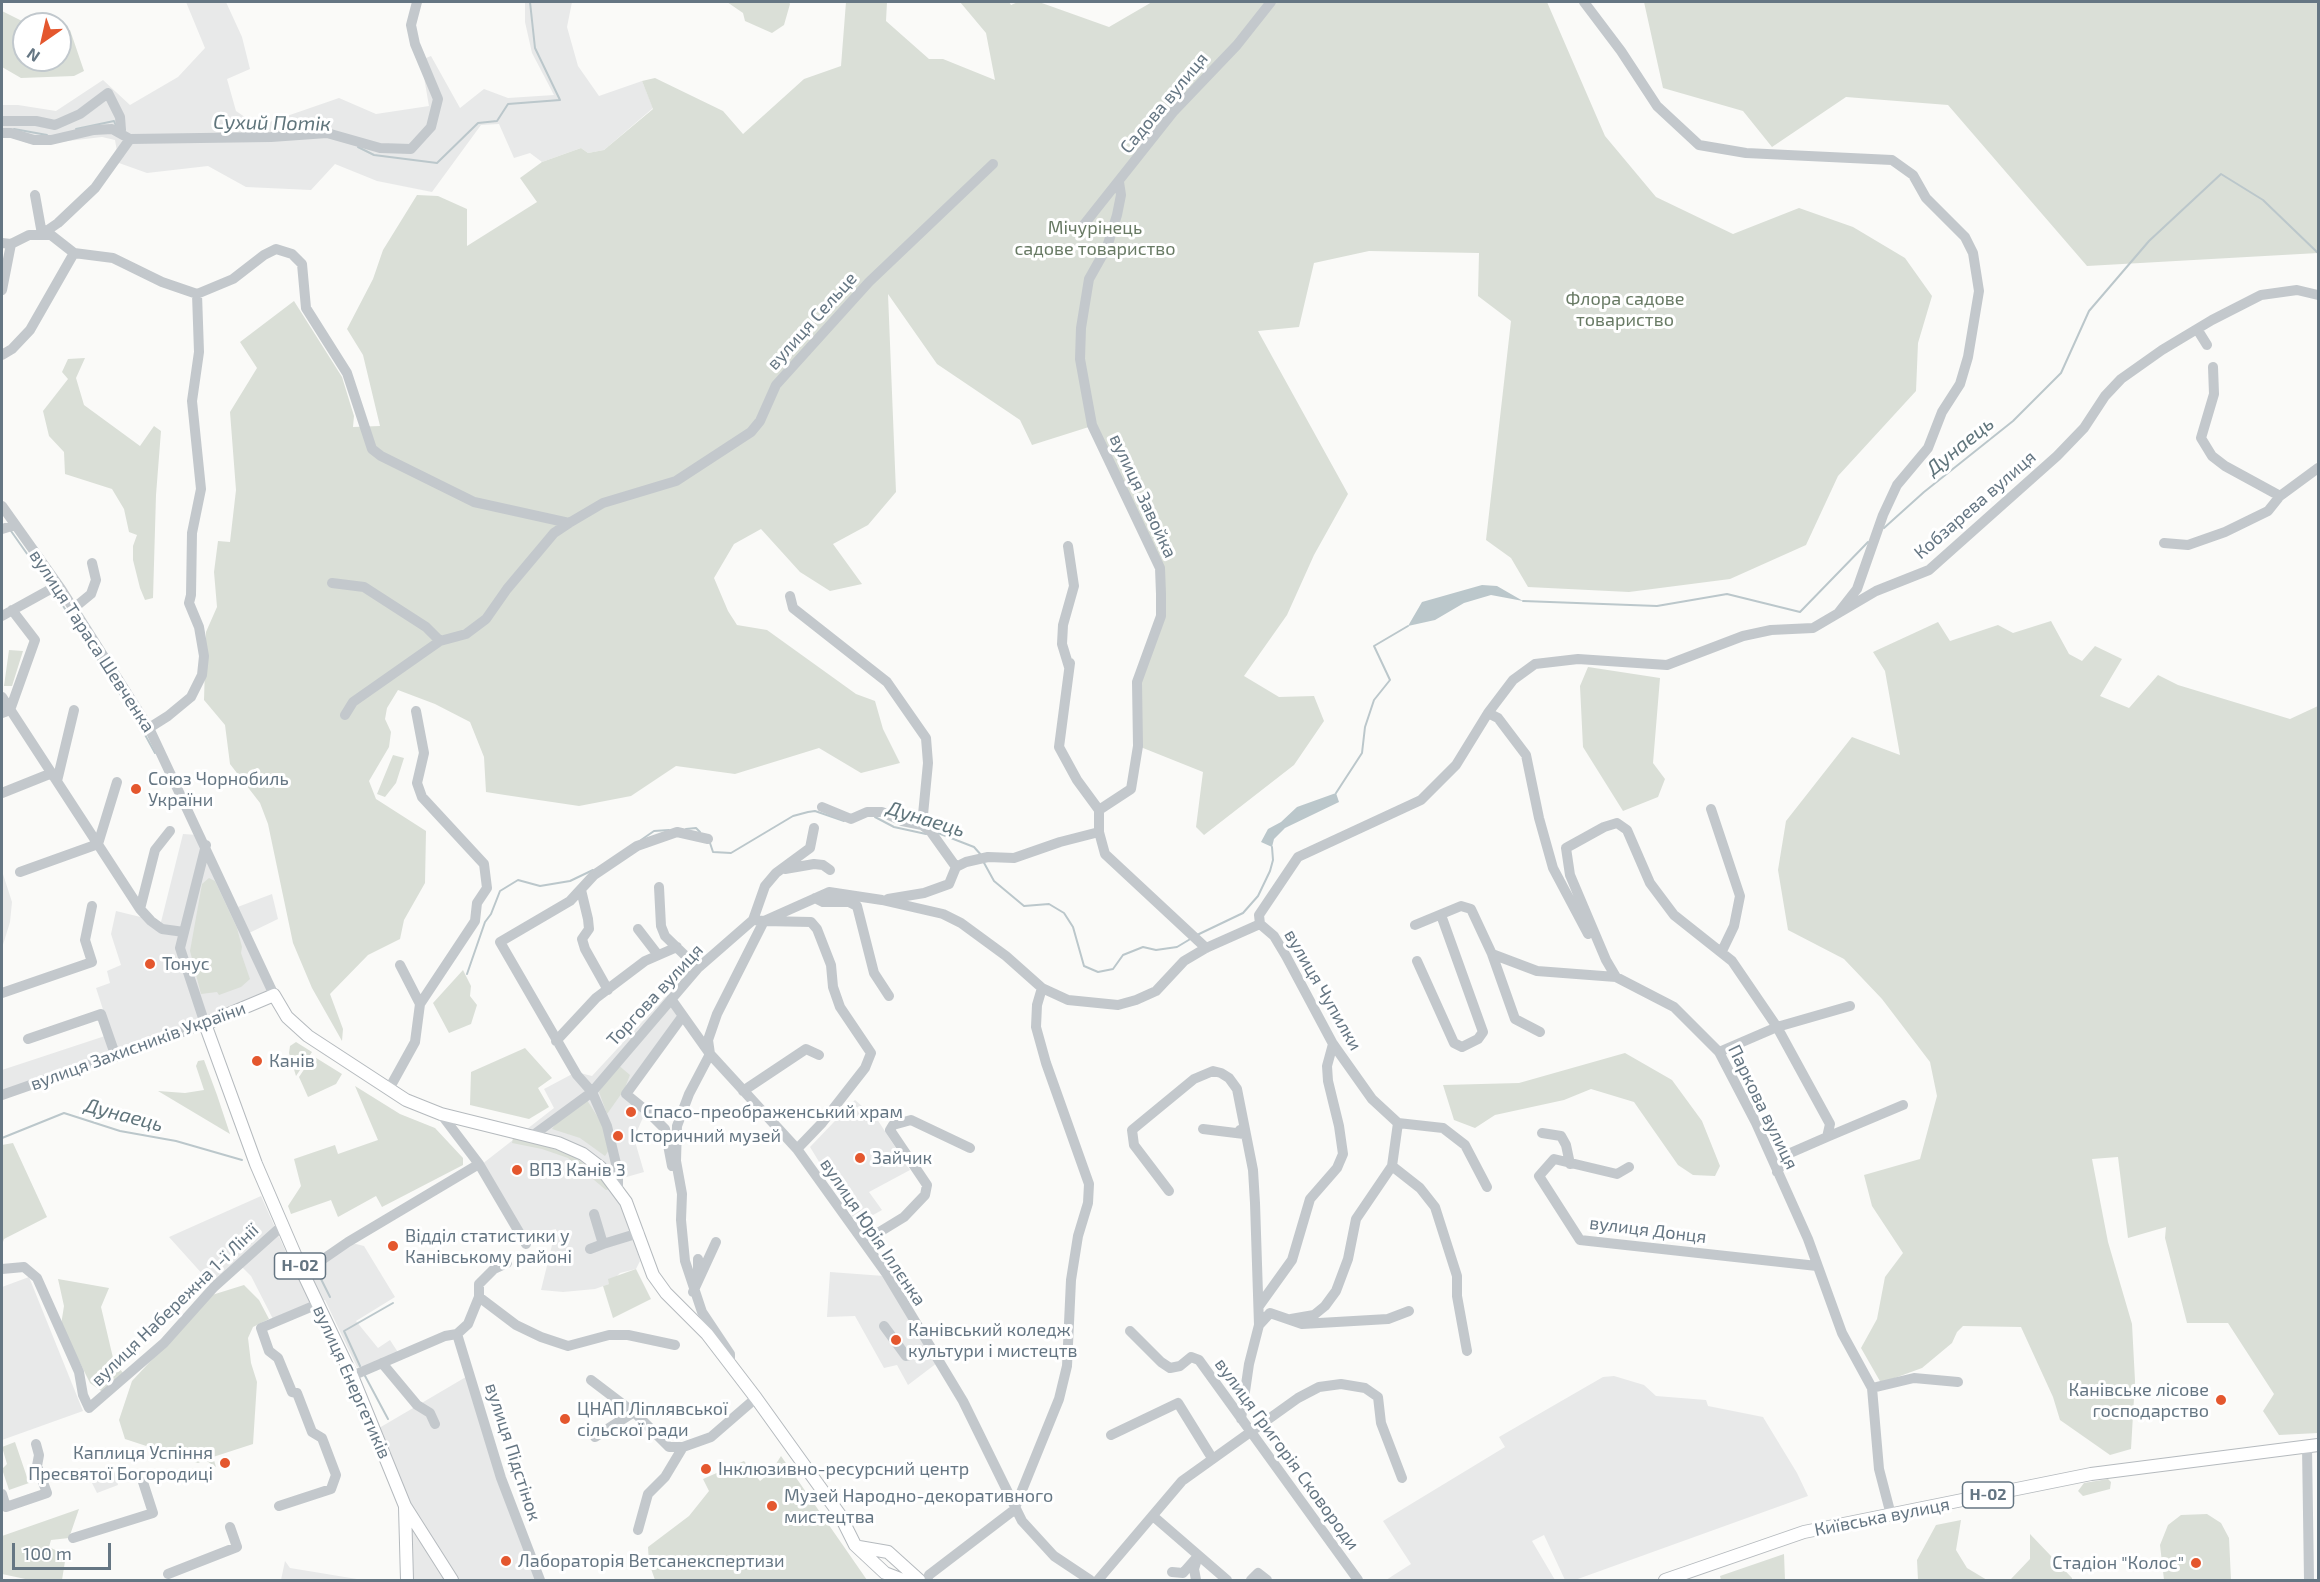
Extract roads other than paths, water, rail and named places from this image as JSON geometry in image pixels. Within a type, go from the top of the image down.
[{"type":"main road","name":"вулиця Захисників України","points":[[205,1024],[274,995]]},
{"type":"main road","name":"вулиця Тараса Шевченка","points":[[274,995],[287,1017],[308,1036],[406,1100],[441,1114],[532,1136],[583,1154],[618,1188]]},
{"type":"main road","name":"вулиця Енергетиків","points":[[205,1024],[256,1164],[303,1274],[352,1376],[405,1506],[452,1581]]},
{"type":"main road","points":[[618,1188],[639,1233],[653,1275],[666,1293],[707,1334],[756,1398],[840,1515],[855,1545],[885,1577],[903,1581]]},
{"type":"main road","name":"Київська вулиця","points":[[1665,1581],[1804,1532],[2091,1474],[2313,1446]]},
{"type":"main road","name":"вулиця Енергетиків","points":[[405,1506],[407,1581]]},
{"type":"main road","points":[[859,1547],[888,1552],[919,1581]]},
{"type":"street","points":[[2,133],[11,133],[34,140],[51,140],[94,130],[112,129],[130,139],[260,138],[327,133],[380,148],[411,149],[431,127],[438,99],[415,44],[411,25],[417,2]]},
{"type":"street","name":"Садова вулиця","points":[[1082,227],[1174,111],[1236,45],[1271,2]]},
{"type":"street","points":[[1584,2],[1621,51],[1657,106],[1699,145],[1746,153],[1892,160],[1913,175],[1926,198],[1965,237],[1973,253],[1978,291],[1970,346],[1960,384],[1942,412],[1928,448],[1898,484],[1882,515],[1857,589],[1835,617]]},
{"type":"street","points":[[2,121],[36,121],[55,125],[80,114],[108,93],[120,117],[122,130]]},
{"type":"street","points":[[42,234],[58,223],[95,188],[130,139]]},
{"type":"street","name":"вулиця Сельце","points":[[345,715],[353,702],[440,641],[466,634],[486,619],[507,588],[554,533],[603,503],[676,481],[751,432],[760,421],[776,386],[869,282],[993,164]]},
{"type":"street","name":"вулиця Завойка","points":[[1099,810],[1131,789],[1138,746],[1137,682],[1161,616],[1160,568],[1092,425],[1080,359],[1081,328],[1089,279],[1107,247],[1120,195],[1119,182]]},
{"type":"street","points":[[35,195],[42,234]]},
{"type":"street","points":[[2,290],[6,243],[29,235],[51,236],[74,253],[113,258],[162,282],[197,294],[233,279],[264,255],[276,249],[292,254],[303,264],[306,308],[347,373],[372,449],[381,456],[474,502],[569,523]]},
{"type":"street","points":[[2,355],[30,330],[74,253]]},
{"type":"street","name":"Кобзарева вулиця","points":[[1260,924],[1259,915],[1298,857],[1421,800],[1456,765],[1488,713],[1513,680],[1535,664],[1578,659],[1667,665],[1743,636],[1771,630],[1813,628],[1876,591],[1929,570],[2057,456],[2084,428],[2104,396],[2121,379],[2197,329],[2261,295],[2297,290],[2319,295]]},
{"type":"street","points":[[149,728],[191,697],[202,675],[204,656],[199,627],[189,603],[192,533],[201,489],[192,402],[199,352],[197,294]]},
{"type":"street","points":[[2197,329],[2207,345]]},
{"type":"street","points":[[2213,367],[2214,394],[2201,438],[2212,456],[2246,479],[2280,496]]},
{"type":"street","points":[[2164,543],[2188,545],[2225,532],[2268,511],[2280,496],[2319,468]]},
{"type":"street","name":"вулиця Тараса Шевченка","points":[[2,506],[74,608],[149,728],[206,845],[274,995]]},
{"type":"street","points":[[2,529],[15,525]]},
{"type":"street","points":[[1068,546],[1074,586],[1063,625],[1062,644],[1069,665],[1059,747],[1077,780],[1099,810],[1099,832],[1105,854],[1206,948]]},
{"type":"street","points":[[74,608],[92,594],[96,580],[92,563]]},
{"type":"street","points":[[332,584],[364,587],[426,627],[440,641]]},
{"type":"street","points":[[6,712],[35,640],[7,613],[58,585]]},
{"type":"street","points":[[790,596],[793,608],[887,682],[926,738],[929,831]]},
{"type":"street","points":[[2,697],[6,712],[54,777],[140,909],[162,929],[184,932]]},
{"type":"street","points":[[54,777],[74,710]]},
{"type":"street","points":[[390,1089],[415,1042],[420,1004],[475,921],[477,903],[487,888],[484,864],[422,797],[417,783],[424,753],[416,711]]},
{"type":"street","points":[[1488,713],[1498,718],[1526,755],[1553,868],[1611,976]]},
{"type":"street","points":[[2,793],[54,777]]},
{"type":"street","points":[[98,844],[117,782]]},
{"type":"street","points":[[822,807],[851,819],[867,812],[882,812],[929,831],[956,867]]},
{"type":"street","points":[[1712,809],[1740,896],[1734,926],[1722,951]]},
{"type":"street","points":[[1611,976],[1570,875],[1566,848],[1604,827],[1617,823],[1622,824],[1650,884],[1674,915],[1732,961],[1777,1027],[1830,1124],[1827,1137]]},
{"type":"street","points":[[730,1364],[730,1354],[702,1312],[693,1292],[685,1261],[682,1199],[676,1161],[677,1126],[689,1094],[710,1054],[708,1040],[717,1014],[753,948],[765,886],[781,869],[810,848],[814,828]]},
{"type":"street","points":[[140,909],[155,850],[170,831]]},
{"type":"street","points":[[618,1188],[618,1172],[608,1126],[592,1092],[576,1075],[500,942],[570,901],[594,875],[637,846],[677,832],[708,839]]},
{"type":"street","points":[[956,867],[988,857],[1014,858],[1099,832]]},
{"type":"street","points":[[20,872],[98,844]]},
{"type":"street","points":[[205,1024],[180,948],[206,845]]},
{"type":"street","points":[[781,869],[814,864],[823,865],[830,870]]},
{"type":"street","points":[[882,900],[924,893],[949,884],[956,867]]},
{"type":"street","points":[[1566,889],[1570,875]]},
{"type":"street","points":[[659,887],[661,926],[665,936],[698,968]]},
{"type":"street","points":[[581,890],[589,929],[582,939],[585,949],[608,990]]},
{"type":"street","name":"Торгова вулиця","points":[[532,1136],[592,1092],[698,968],[759,921],[830,892],[882,900]]},
{"type":"street","points":[[814,898],[823,903],[849,902],[857,906],[874,973],[889,996]]},
{"type":"street","points":[[882,900],[943,914],[961,923],[1006,956],[1042,988],[1068,1000],[1118,1005],[1156,991],[1184,961],[1206,948],[1260,924]]},
{"type":"street","points":[[2,993],[92,962],[85,940],[92,906]]},
{"type":"street","points":[[1415,925],[1461,906],[1471,909],[1492,954],[1515,1019],[1540,1032]]},
{"type":"street","points":[[1417,961],[1454,1043],[1462,1047],[1478,1039],[1483,1032],[1441,915]]},
{"type":"street","points":[[759,921],[811,922],[818,929],[831,965],[833,987],[840,1007],[871,1053],[865,1068],[822,1123],[798,1149]]},
{"type":"street","name":"вулиця Чупилки","points":[[1260,924],[1274,936],[1332,1044],[1372,1099],[1398,1122]]},
{"type":"street","points":[[638,929],[658,955]]},
{"type":"street","points":[[556,1041],[596,998],[645,961],[677,947]]},
{"type":"street","points":[[1492,954],[1538,971],[1611,976]]},
{"type":"street","points":[[400,965],[420,1004]]},
{"type":"street","name":"Паркова вулиця","points":[[1611,976],[1674,1007],[1719,1052],[1756,1123],[1808,1239],[1842,1333],[1872,1388],[1879,1469],[1891,1515]]},
{"type":"street","points":[[927,1581],[929,1575],[1014,1510],[1059,1399],[1067,1366],[1071,1280],[1078,1236],[1089,1203],[1089,1184],[1046,1063],[1036,1027],[1037,1005],[1042,988]]},
{"type":"street","name":"вулиця Юрія Іллєнка","points":[[671,999],[710,1054],[798,1149],[886,1274],[974,1421],[1014,1510],[1032,1536],[1054,1556],[1090,1581]]},
{"type":"street","points":[[1719,1052],[1777,1027],[1850,1006]]},
{"type":"street","points":[[28,1039],[101,1014],[116,1057]]},
{"type":"street","points":[[682,1017],[626,1094],[648,1112],[664,1130],[682,1199]]},
{"type":"street","name":"вулиця Захисників України","points":[[2,1095],[205,1024]]},
{"type":"street","points":[[1259,1306],[1292,1260],[1310,1199],[1337,1168],[1343,1154],[1328,1081],[1327,1066],[1332,1044]]},
{"type":"street","points":[[743,1091],[806,1048],[819,1054]]},
{"type":"street","points":[[1169,1191],[1134,1145],[1132,1130],[1194,1079],[1213,1071],[1229,1077],[1237,1089],[1252,1170],[1259,1306],[1258,1325],[1249,1364],[1241,1419]]},
{"type":"street","points":[[1235,1103],[1240,1130],[1244,1134]]},
{"type":"street","points":[[1777,1172],[1788,1154],[1904,1105]]},
{"type":"street","points":[[441,1114],[479,1164],[526,1244]]},
{"type":"street","points":[[868,1239],[904,1217],[925,1195],[927,1185],[890,1130],[893,1125],[910,1120],[970,1148]]},
{"type":"street","points":[[1291,1319],[1314,1315],[1325,1306],[1336,1291],[1348,1259],[1356,1219],[1392,1166],[1398,1122],[1443,1128],[1465,1145],[1487,1187]]},
{"type":"street","points":[[1203,1129],[1244,1134]]},
{"type":"street","points":[[1542,1133],[1561,1136],[1566,1145],[1570,1164]]},
{"type":"street","name":"вулиця Донця","points":[[1629,1167],[1617,1174],[1554,1159],[1539,1176],[1580,1240],[1817,1266]]},
{"type":"street","points":[[303,1274],[348,1242],[479,1164]]},
{"type":"street","points":[[1392,1166],[1420,1188],[1435,1207],[1457,1276],[1457,1296],[1467,1351]]},
{"type":"street","points":[[682,1199],[686,1169]]},
{"type":"street","points":[[594,1214],[603,1244]]},
{"type":"street","name":"вулиця Набережна 1-ї Лінії","points":[[2,1269],[24,1267],[37,1278],[79,1372],[82,1395],[89,1408],[164,1343],[214,1287],[283,1225]]},
{"type":"street","points":[[590,1249],[639,1233]]},
{"type":"street","points":[[693,1292],[716,1242]]},
{"type":"street","points":[[698,1259],[698,1281]]},
{"type":"street","points":[[352,1376],[445,1336],[457,1334],[468,1324],[478,1297],[479,1284],[494,1269],[507,1263]]},
{"type":"street","points":[[478,1297],[516,1324],[541,1337],[568,1346],[609,1335],[628,1335],[675,1345]]},
{"type":"street","points":[[279,1506],[330,1489],[336,1475],[322,1438],[312,1432],[297,1393],[292,1392],[278,1358],[269,1351],[261,1328],[318,1304]]},
{"type":"street","points":[[1258,1325],[1270,1313],[1302,1324],[1388,1319],[1409,1311]]},
{"type":"street","points":[[884,1326],[906,1356],[930,1350]]},
{"type":"street","name":"вулиця Григорія Сковороди","points":[[1130,1331],[1170,1368],[1180,1366],[1191,1357],[1200,1360],[1358,1581]]},
{"type":"street","name":"вулиця Підстінок","points":[[457,1334],[501,1478],[540,1581]]},
{"type":"street","points":[[382,1363],[417,1404],[430,1413],[435,1424]]},
{"type":"street","points":[[1872,1388],[1914,1378],[1958,1382]]},
{"type":"street","points":[[591,1380],[634,1412],[669,1447],[683,1447],[711,1437],[756,1398]]},
{"type":"street","points":[[1098,1581],[1182,1481],[1298,1398],[1319,1387],[1341,1384],[1365,1388],[1378,1397],[1381,1423],[1402,1478]]},
{"type":"street","points":[[1111,1436],[1178,1403],[1212,1458]]},
{"type":"street","points":[[595,1437],[634,1412]]},
{"type":"street","points":[[2,1494],[6,1507],[47,1493],[37,1466],[39,1455],[36,1444]]},
{"type":"street","points":[[2309,1581],[2313,1446]]},
{"type":"street","points":[[638,1530],[648,1494],[665,1477],[683,1447]]},
{"type":"street","points":[[73,1538],[153,1513],[143,1482]]},
{"type":"street","points":[[1153,1516],[1227,1581]]},
{"type":"street","points":[[168,1574],[237,1547],[230,1527]]},
{"type":"street","points":[[1172,1572],[1183,1573],[1198,1556]]},
{"type":"street","points":[[1196,1581],[1194,1569],[1198,1556]]},
{"type":"street","points":[[1251,1581],[1258,1573],[1267,1581]]},
{"type":"waterway","name":"Сухий Потік","points":[[358,147],[374,155],[437,163],[478,123],[497,121],[508,104],[560,100],[535,48],[530,2]]},
{"type":"waterway","name":"Сухий Потік","points":[[76,129],[114,121],[116,126]]},
{"type":"waterway","name":"Сухий Потік","points":[[14,129],[47,135]]},
{"type":"waterway","name":"Дунаець","points":[[1884,528],[1924,492],[2013,421],[2061,373],[2089,311],[2149,241],[2221,174],[2263,200],[2318,253]]},
{"type":"waterway","points":[[11,531],[49,585]]},
{"type":"waterway","name":"Дунаець","points":[[1523,601],[1657,606],[1727,594],[1800,612],[1868,542]]},
{"type":"waterway","points":[[54,592],[137,720],[155,753]]},
{"type":"waterway","name":"Дунаець","points":[[1336,793],[1362,753],[1365,727],[1374,700],[1390,680],[1374,646],[1408,626]]},
{"type":"waterway","name":"Дунаець","points":[[710,843],[713,852],[731,853],[793,816],[808,812],[815,811],[844,821]]},
{"type":"waterway","name":"Дунаець","points":[[875,817],[894,827],[926,834]]},
{"type":"waterway","name":"Дунаець","points":[[686,829],[696,828],[700,832]]},
{"type":"waterway","name":"Дунаець","points":[[641,840],[654,831],[669,830]]},
{"type":"waterway","name":"Дунаець","points":[[938,833],[974,847],[982,856]]},
{"type":"waterway","name":"Дунаець","points":[[1197,935],[1243,913],[1258,896],[1270,871],[1273,860],[1272,847]]},
{"type":"waterway","name":"Дунаець","points":[[983,861],[994,881],[1024,906],[1049,904],[1064,913],[1073,927],[1084,966],[1098,972],[1113,969],[1123,955],[1143,947],[1156,950],[1177,947],[1192,938]]},
{"type":"waterway","name":"Дунаець","points":[[467,974],[485,922],[491,914],[500,891],[518,880],[540,886],[570,881],[593,870]]},
{"type":"waterway","name":"Дунаець","points":[[2,1138],[64,1113],[120,1131],[176,1141],[242,1160]]},
{"type":"waterway","points":[[317,1271],[330,1297]]},
{"type":"waterway","points":[[360,1366],[344,1331],[393,1303]]},
{"type":"waterway","points":[[364,1374],[388,1419]]},
{"type":"place","name":"Союз Чорнобиль України","points":[[136,789]]},
{"type":"place","name":"Тонус","points":[[150,964]]},
{"type":"place","name":"Канів","points":[[257,1061]]},
{"type":"place","name":"Спасо-преображенський храм","points":[[631,1112]]},
{"type":"place","name":"Історичний музей","points":[[618,1136]]},
{"type":"place","name":"Зайчик","points":[[860,1158]]},
{"type":"place","name":"ВПЗ Канів 3","points":[[517,1170]]},
{"type":"place","name":"Відділ статистики у Канівському районі","points":[[393,1246]]},
{"type":"place","name":"Канівський коледж культури і мистецтв","points":[[896,1340]]},
{"type":"place","name":"Канівське лісове господарство","points":[[2221,1400]]},
{"type":"place","name":"ЦНАП Ліплявської сільскої ради","points":[[565,1419]]},
{"type":"place","name":"Каплиця Успіння Пресвятої Богородиці","points":[[225,1463]]},
{"type":"place","name":"Інклюзивно-ресурсний центр","points":[[706,1469]]},
{"type":"place","name":"Музей Народно-декоративного мистецтва","points":[[772,1506]]},
{"type":"place","name":"Лабораторія Ветсанекспертизи","points":[[506,1561]]},
{"type":"place","name":"Стадіон \"Колос\"","points":[[2196,1563]]},
{"type":"park label","name":"Мічурінець садове товариство","points":[[1095,238]]},
{"type":"park label","name":"Флора садове товариство","points":[[1625,309]]}]
